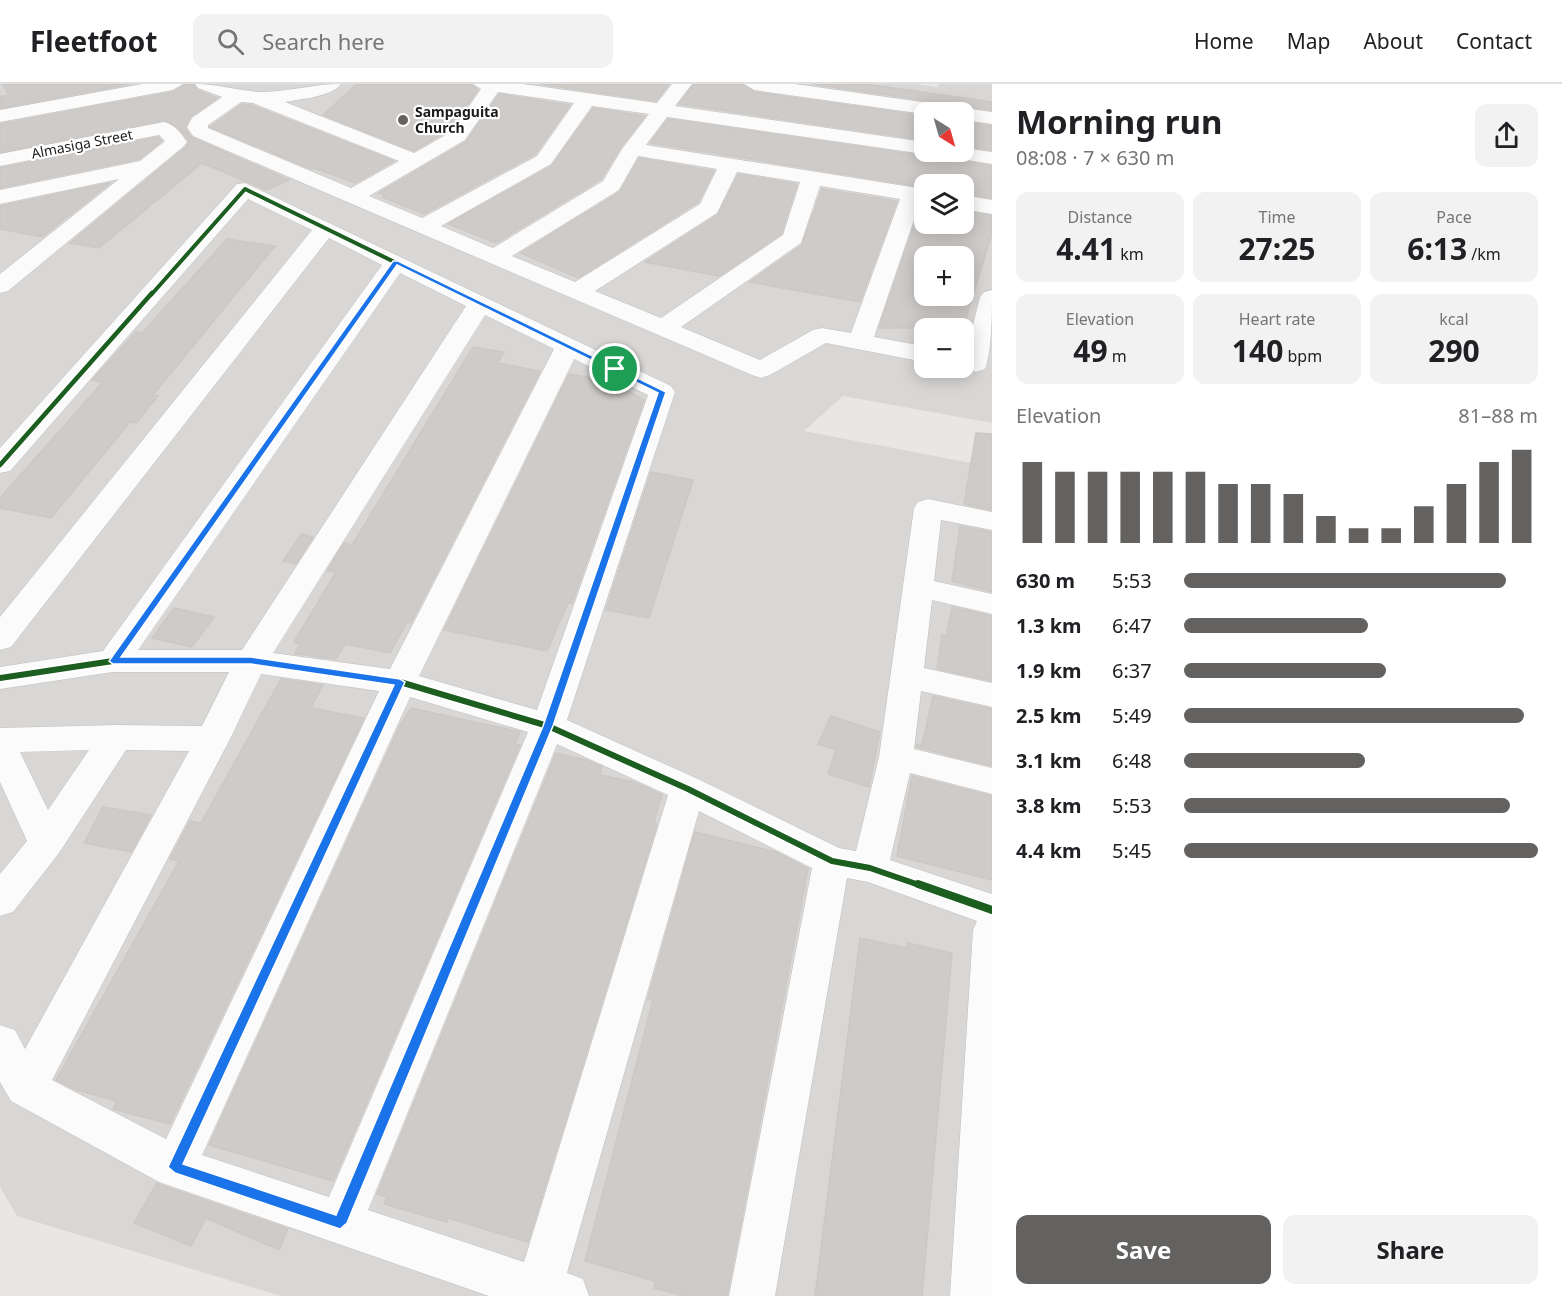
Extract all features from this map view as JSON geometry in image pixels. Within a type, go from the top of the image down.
[{"type":"street","points":[[0,116],[173,84]]},
{"type":"street","points":[[204,84],[246,96],[414,160]]},
{"type":"street","points":[[331,84],[308,92],[246,96],[199,122],[200,132],[355,195],[761,370],[822,335],[914,352]]},
{"type":"street","points":[[495,256],[610,185],[632,149],[682,84]]},
{"type":"street","points":[[754,84],[914,107]]},
{"type":"street","points":[[355,195],[458,136],[488,85],[914,147]]},
{"type":"street","points":[[425,226],[544,160],[587,99]]},
{"type":"street","points":[[974,116],[992,118]]},
{"type":"street","name":"Almasiga Street","points":[[0,160],[164,128],[177,142],[151,166]]},
{"type":"street","points":[[632,149],[914,194]]},
{"type":"street","points":[[974,155],[992,158]]},
{"type":"street","points":[[578,291],[710,208],[730,165]]},
{"type":"street","points":[[0,197],[151,166]]},
{"type":"street","points":[[0,286],[151,166]]},
{"type":"street","points":[[663,328],[793,238],[812,178]]},
{"type":"street","points":[[0,465],[245,189],[662,392],[548,726],[340,1223]]},
{"type":"street","points":[[974,204],[992,207]]},
{"type":"street","points":[[860,342],[914,205]]},
{"type":"street","points":[[0,639],[325,228]]},
{"type":"street","points":[[113,661],[396,262]]},
{"type":"street","points":[[977,364],[992,297]]},
{"type":"street","points":[[26,1088],[213,740],[251,661],[480,303]]},
{"type":"street","points":[[175,1167],[400,682],[568,346]]},
{"type":"street","points":[[752,1296],[851,865],[896,757],[928,508],[992,521]]},
{"type":"street","points":[[917,586],[992,604]]},
{"type":"street","points":[[0,678],[113,661],[251,661],[400,682],[548,726],[851,865],[992,910]]},
{"type":"street","points":[[907,676],[992,695]]},
{"type":"street","points":[[0,740],[116,737],[213,740]]},
{"type":"street","points":[[0,901],[46,843],[116,737]]},
{"type":"street","points":[[0,745],[46,843]]},
{"type":"street","points":[[896,757],[992,781]]},
{"type":"street","points":[[0,1043],[26,1088],[175,1167],[553,1293],[688,789]]},
{"type":"street","points":[[973,1296],[992,930]]},
{"type":"shaded area","points":[[0,84],[915,84],[937,87],[939,84],[992,84],[992,423],[843,396],[804,431],[992,467],[992,1296],[281,1296],[17,1216],[0,1187]]},
{"type":"building","points":[[3,84],[130,84],[0,108],[0,97],[9,95]]},
{"type":"building","points":[[185,84],[193,84],[197,90],[217,98],[190,117],[185,128],[191,137],[289,180],[267,190],[202,163],[99,248],[70,243],[186,147],[189,141],[178,128],[164,120],[0,152],[0,124],[173,92]]},
{"type":"building","points":[[357,84],[471,84],[478,90],[449,130],[414,151],[323,115]]},
{"type":"building","points":[[539,84],[669,84],[656,101]]},
{"type":"building","points":[[694,84],[742,84],[754,92],[914,115],[914,139],[679,104]]},
{"type":"building","points":[[811,84],[865,84],[992,102],[992,110],[974,107],[974,102],[936,102]]},
{"type":"building","points":[[499,94],[570,105],[535,154],[424,214],[382,197],[385,195],[379,193],[466,142]]},
{"type":"building","points":[[242,104],[251,105],[394,161],[355,183],[314,168],[311,169],[210,127]]},
{"type":"building","points":[[593,108],[645,116],[620,148],[601,179],[496,243],[448,224],[552,166]]},
{"type":"building","points":[[668,119],[914,155],[914,162],[967,162],[992,166],[992,198],[974,195],[974,174],[914,174],[914,185],[650,143]]},
{"type":"building","points":[[974,124],[992,126],[992,150],[974,148]]},
{"type":"building","points":[[158,137],[162,141],[139,159],[0,188],[0,168]]},
{"type":"building","points":[[639,158],[714,171],[698,202],[578,278],[521,253],[620,192]]},
{"type":"building","points":[[738,174],[797,184],[781,234],[719,276],[645,262],[718,215]]},
{"type":"building","points":[[110,183],[42,237],[0,229],[0,206]]},
{"type":"building","points":[[822,189],[897,201],[860,302],[750,282],[802,245]]},
{"type":"building","points":[[974,213],[992,216],[992,233],[974,292],[974,246],[914,246],[914,306],[970,306],[966,318],[914,318],[914,328],[879,328],[914,226],[914,234],[974,234]]},
{"type":"building","points":[[227,239],[275,246],[153,395],[158,396],[136,423],[130,422],[51,518],[0,508],[0,498],[103,382],[92,380],[136,332],[142,333]]},
{"type":"building","points":[[473,347],[504,352],[498,363],[540,371],[411,623],[407,622],[390,653],[345,644],[336,659],[295,654],[300,644],[294,642],[336,572],[327,571],[344,543],[352,545]]},
{"type":"building","points":[[569,374],[610,381],[644,400],[572,603],[568,603],[547,651],[444,630]]},
{"type":"building","points":[[976,433],[992,434],[992,510],[964,504]]},
{"type":"building","points":[[651,472],[693,480],[649,618],[606,610]]},
{"type":"building","points":[[960,526],[992,532],[992,592],[952,581]]},
{"type":"building","points":[[301,534],[313,537],[296,564],[283,561]]},
{"type":"building","points":[[952,607],[992,616],[992,681],[937,669],[942,635],[946,636]]},
{"type":"building","points":[[174,608],[214,617],[192,647],[152,638]]},
{"type":"building","points":[[281,679],[323,685],[311,708],[364,718],[170,1124],[113,1109],[117,1101],[76,1090],[56,1080],[179,861],[170,859],[190,821],[201,823]]},
{"type":"building","points":[[933,696],[992,709],[992,766],[916,747],[917,744],[922,745]]},
{"type":"building","points":[[411,708],[520,732],[515,744],[520,745],[333,1181],[209,1145],[400,725]]},
{"type":"building","points":[[831,716],[880,732],[869,787],[828,774],[836,750],[818,744]]},
{"type":"building","points":[[556,753],[586,760],[602,767],[600,775],[634,782],[662,795],[654,821],[657,824],[528,1242],[448,1218],[447,1222],[384,1204],[387,1197],[377,1194]]},
{"type":"building","points":[[912,776],[992,796],[992,880],[897,856]]},
{"type":"building","points":[[103,807],[151,815],[131,852],[84,843]]},
{"type":"building","points":[[695,832],[776,852],[808,869],[727,1296],[684,1296],[654,1288],[655,1281],[585,1261],[653,1000],[648,999]]},
{"type":"building","points":[[860,938],[907,948],[907,943],[952,953],[922,1296],[815,1296]]},
{"type":"building","points":[[157,1183],[288,1229],[279,1250],[206,1218],[191,1246],[134,1223]]},
{"type":"cycle path","points":[[0,465],[245,189],[662,392],[548,726],[340,1223]]},
{"type":"cycle path","points":[[0,678],[113,661],[251,661],[400,682],[548,726],[688,789],[832,861],[870,868],[992,910]]},
{"type":"place","name":"Sampaguita Church","points":[[403,120]]},
{"type":"route","points":[[396,262],[615,369],[662,392],[548,726],[340,1223],[175,1167],[400,682],[251,661],[113,661],[396,262]]}]
